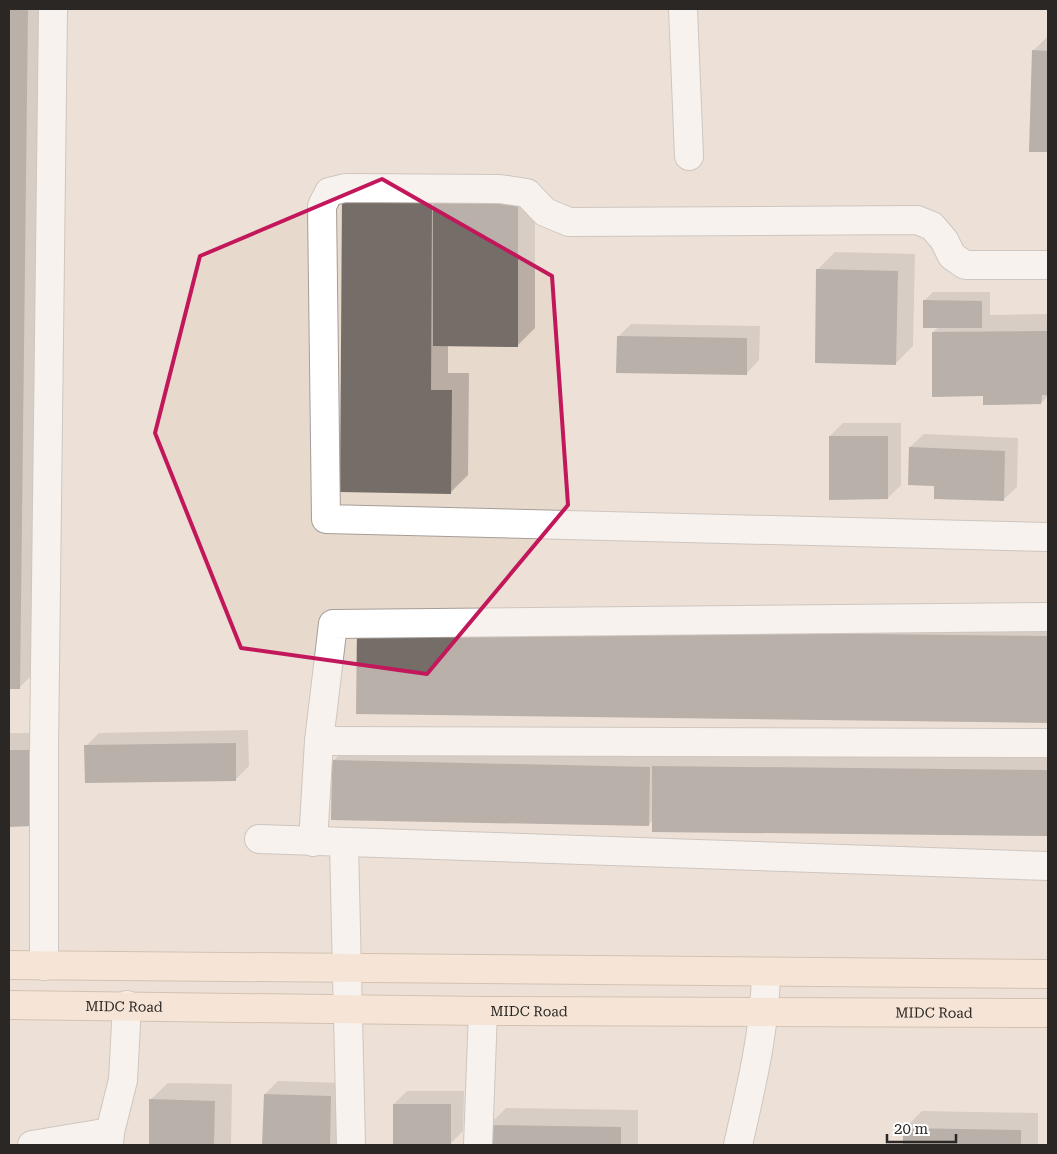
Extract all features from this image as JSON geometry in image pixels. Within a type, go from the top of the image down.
[{"type":"main road","points":[[9,965],[1048,974]]},
{"type":"main road","name":"MIDC Road","points":[[9,1004],[349,1007],[483,1011],[1048,1013]]},
{"type":"street","points":[[44,966],[44,750],[54,9]]},
{"type":"street","points":[[683,9],[689,156]]},
{"type":"street","points":[[1048,265],[965,265],[952,256],[944,240],[932,226],[916,220],[569,222],[545,212],[527,193],[500,189],[345,188],[329,192],[322,206],[326,519],[1048,537]]},
{"type":"street","points":[[313,842],[320,741],[333,624],[1048,617]]},
{"type":"street","points":[[320,741],[1048,743]]},
{"type":"street","points":[[258,840],[1048,866]]},
{"type":"street","points":[[344,844],[351,1145]]},
{"type":"street","points":[[738,1145],[757,1062],[765,1011],[766,972]]},
{"type":"street","points":[[32,1145],[109,1139],[123,1080],[127,1005]]},
{"type":"street","points":[[478,1145],[483,1011]]},
{"type":"highlighted area","points":[[382,179],[552,276],[568,505],[427,674],[241,648],[155,433],[200,256]]},
{"type":"shaded area","points":[[9,9],[1048,9],[1048,1145],[9,1145]]},
{"type":"building","points":[[9,9],[28,9],[20,689],[9,689]]},
{"type":"building","points":[[1032,50],[1048,51],[1048,152],[1029,152]]},
{"type":"building","points":[[342,198],[432,199],[431,390],[452,390],[451,494],[340,492]]},
{"type":"building","points":[[433,199],[518,199],[518,347],[433,346]]},
{"type":"building","points":[[816,269],[898,271],[896,365],[815,363]]},
{"type":"building","points":[[923,300],[982,301],[982,328],[923,328]]},
{"type":"building","points":[[1048,331],[1048,395],[1042,395],[1041,404],[983,405],[983,396],[932,397],[932,332]]},
{"type":"building","points":[[617,336],[747,338],[747,375],[616,373]]},
{"type":"building","points":[[829,436],[888,436],[888,499],[829,500]]},
{"type":"building","points":[[909,447],[1005,451],[1004,501],[934,499],[934,486],[908,485]]},
{"type":"building","points":[[357,628],[1048,636],[1048,723],[356,714]]},
{"type":"building","points":[[236,743],[236,781],[85,783],[84,745]]},
{"type":"building","points":[[9,750],[31,750],[32,826],[9,827]]},
{"type":"building","points":[[332,760],[650,767],[649,826],[331,820]]},
{"type":"building","points":[[652,766],[1048,770],[1048,836],[652,832]]},
{"type":"building","points":[[264,1094],[331,1096],[330,1145],[262,1145]]},
{"type":"building","points":[[149,1099],[215,1101],[214,1145],[149,1145]]},
{"type":"building","points":[[393,1104],[451,1104],[451,1145],[393,1145]]},
{"type":"building","points":[[488,1125],[621,1127],[621,1145],[487,1145]]},
{"type":"building","points":[[903,1128],[1021,1130],[1021,1145],[903,1145]]}]
